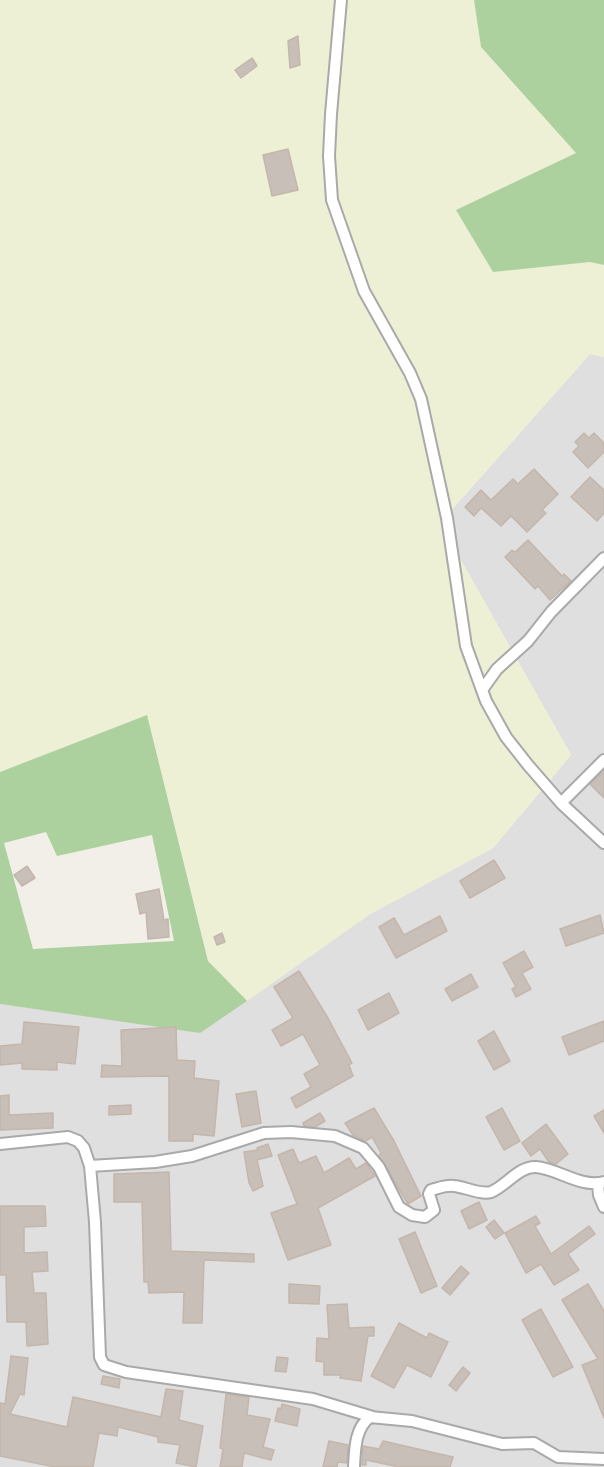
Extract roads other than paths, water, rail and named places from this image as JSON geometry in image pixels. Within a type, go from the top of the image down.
[{"type":"street","points":[[341,0],[330,114],[329,156],[332,200],[364,291],[410,373],[421,399],[447,518],[466,646],[482,690],[506,737],[561,803],[604,843]]},
{"type":"street","points":[[482,690],[497,669],[528,641],[550,612],[604,558]]},
{"type":"street","points":[[561,803],[604,760]]},
{"type":"street","points":[[90,1166],[177,1159],[214,1150],[264,1133],[291,1132],[335,1136],[363,1148],[379,1167],[399,1208],[412,1215],[425,1217],[434,1210],[429,1194],[431,1190],[453,1186],[489,1192],[503,1186],[527,1168],[536,1167],[579,1181],[601,1183],[599,1195],[604,1208]]},
{"type":"street","points":[[0,1144],[68,1137],[78,1141],[84,1149],[90,1166],[95,1222],[100,1357],[105,1365],[126,1372],[313,1399],[374,1416],[412,1421],[502,1444],[534,1443],[558,1457],[604,1459]]},
{"type":"street","points":[[354,1467],[355,1443],[360,1430],[366,1420],[374,1416]]}]
